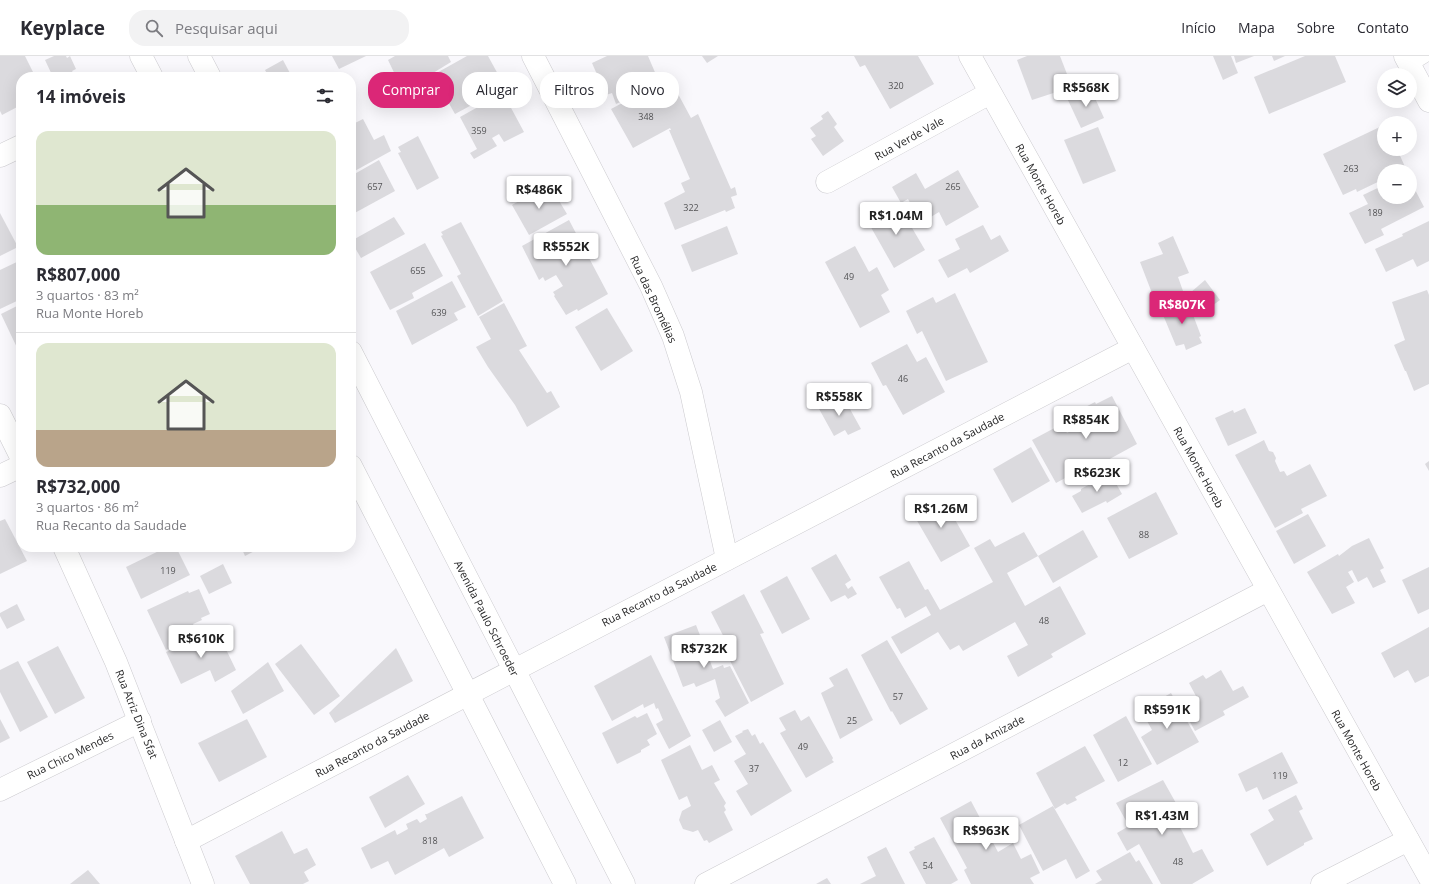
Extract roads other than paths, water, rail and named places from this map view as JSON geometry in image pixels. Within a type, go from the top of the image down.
[{"type":"street","points":[[141,56],[149,72]]},
{"type":"street","points":[[199,56],[207,72]]},
{"type":"street","name":"Rua das Bromélias","points":[[533,56],[651,286],[673,336],[691,392],[727,559]]},
{"type":"street","name":"Rua Monte Horeb","points":[[970,56],[1429,878]]},
{"type":"street","points":[[1414,59],[1429,101]]},
{"type":"street","name":"Rua Verde Vale","points":[[827,182],[990,93]]},
{"type":"street","points":[[0,156],[16,148]]},
{"type":"street","name":"Rua Recanto da Saudade","points":[[186,841],[1133,348]]},
{"type":"street","name":"Avenida Paulo Schroeder","points":[[356,362],[624,884]]},
{"type":"street","points":[[0,415],[16,447]]},
{"type":"street","points":[[0,476],[16,468]]},
{"type":"street","points":[[356,476],[565,884]]},
{"type":"street","name":"Rua Atriz Dina Sfat","points":[[66,552],[97,619],[140,721],[203,884]]},
{"type":"street","name":"Rua da Amizade","points":[[706,884],[1268,590]]},
{"type":"street","name":"Rua Chico Mendes","points":[[0,790],[140,721]]},
{"type":"street","points":[[1322,884],[1408,840]]}]
